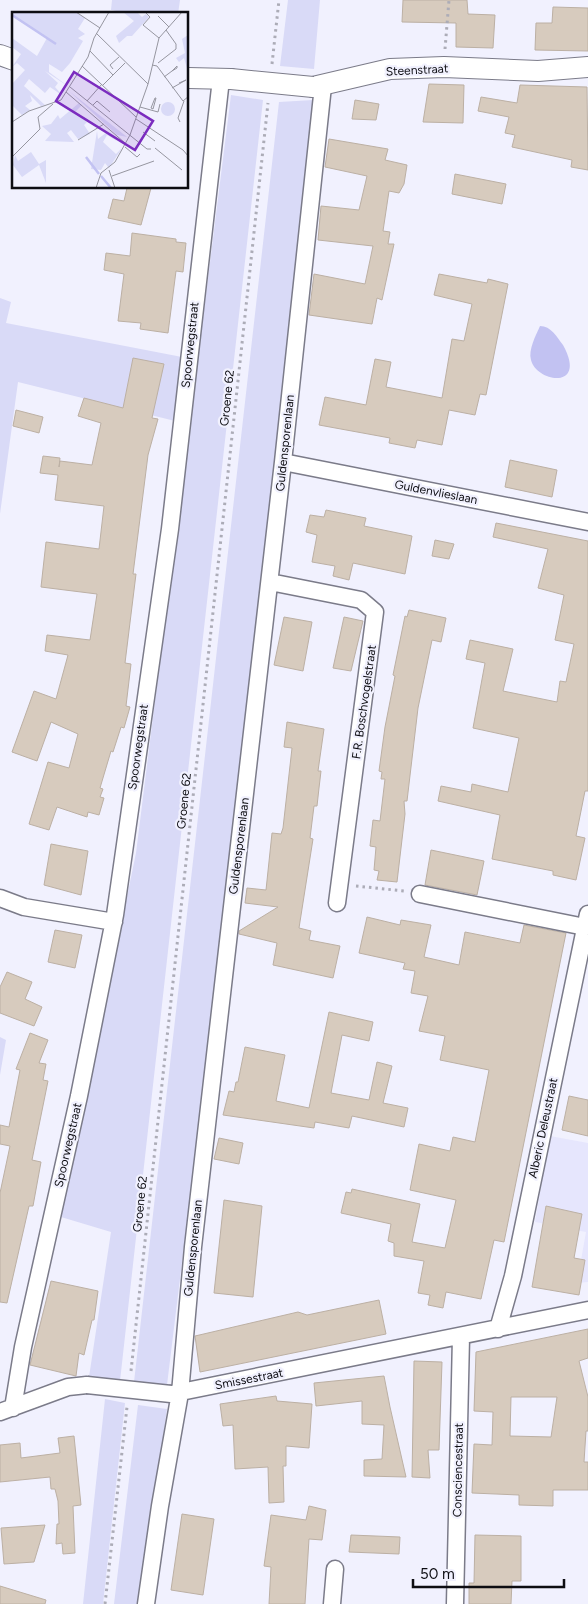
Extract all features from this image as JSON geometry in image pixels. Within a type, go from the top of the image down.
[{"type":"street","points":[[0,55],[12,59]]},
{"type":"street","name":"Steenstraat","points":[[189,78],[226,79],[318,87],[390,69],[444,67],[538,72],[572,67],[588,67]]},
{"type":"street","name":"Spoorwegstraat","points":[[7,1410],[24,1347],[79,1096],[114,922],[170,529],[226,79]]},
{"type":"street","name":"Guldensporenlaan","points":[[146,1604],[193,1246],[270,582],[318,87]]},
{"type":"street","name":"Guldenvlieslaan","points":[[283,462],[588,522]]},
{"type":"street","name":"F.R. Boschvogelstraat","points":[[270,582],[361,600],[375,612],[337,903]]},
{"type":"street","name":"Alberic Deleustraat","points":[[420,894],[587,920],[513,1276],[498,1329]]},
{"type":"street","points":[[0,898],[24,907],[114,922]]},
{"type":"street","name":"Smissestraat","points":[[7,1410],[68,1387],[87,1385],[175,1394],[588,1310]]},
{"type":"street","name":"Consciencestraat","points":[[455,1604],[462,1337]]},
{"type":"street","points":[[332,1604],[335,1569]]},
{"type":"path","points":[[272,67],[279,0]]},
{"type":"path","points":[[444,67],[449,0]]},
{"type":"path","name":"Groene 62","points":[[130,1377],[269,97]]},
{"type":"path","points":[[340,886],[378,887],[420,894]]},
{"type":"path","points":[[105,1604],[128,1397]]},
{"type":"shaded area","points":[[112,0],[180,0],[178,12],[122,12],[111,10]]},
{"type":"shaded area","points":[[288,0],[320,0],[314,69],[280,66]]},
{"type":"shaded area","points":[[231,95],[263,100],[120,1381],[89,1377],[111,1232],[61,1217],[136,853]]},
{"type":"shaded area","points":[[313,100],[239,796],[167,1385],[134,1382],[279,102]]},
{"type":"shaded area","points":[[0,298],[11,302],[6,323],[182,357],[175,421],[18,382],[0,514]]},
{"type":"shaded area","points":[[0,1037],[6,1040],[0,1075]]},
{"type":"shaded area","points":[[550,1136],[588,1143],[588,1282],[577,1283],[586,1232],[535,1222]]},
{"type":"shaded area","points":[[105,1399],[125,1403],[103,1604],[83,1604]]},
{"type":"shaded area","points":[[138,1405],[167,1409],[140,1604],[114,1604]]},
{"type":"water","points":[[540,326],[551,330],[563,345],[569,360],[569,370],[565,376],[559,378],[542,374],[535,368],[531,360],[531,347]]},
{"type":"building","points":[[403,0],[467,0],[468,14],[495,15],[493,48],[456,47],[456,23],[402,22]]},
{"type":"building","points":[[553,7],[588,8],[588,51],[535,50],[536,23],[552,23]]},
{"type":"building","points":[[429,84],[464,85],[463,123],[423,122]]},
{"type":"building","points":[[520,85],[587,87],[588,170],[571,167],[572,160],[512,147],[515,135],[505,133],[509,117],[478,111],[481,97],[517,103]]},
{"type":"building","points":[[355,100],[379,104],[376,120],[352,119]]},
{"type":"building","points":[[329,139],[388,149],[385,160],[407,165],[404,184],[399,193],[389,191],[383,231],[390,232],[388,244],[394,244],[382,300],[377,298],[372,324],[309,315],[314,274],[365,284],[373,246],[318,240],[321,206],[359,210],[367,176],[325,167]]},
{"type":"building","points":[[455,174],[506,184],[502,204],[452,194]]},
{"type":"building","points":[[127,189],[151,189],[141,225],[108,218],[113,199],[124,201]]},
{"type":"building","points":[[132,233],[176,239],[176,242],[186,243],[183,272],[176,271],[168,333],[140,329],[141,323],[118,321],[124,274],[104,270],[106,253],[130,256]]},
{"type":"building","points":[[439,274],[487,283],[488,279],[508,284],[486,395],[480,394],[475,415],[449,410],[442,445],[417,440],[415,448],[389,443],[390,438],[319,425],[325,397],[366,405],[375,359],[391,362],[386,387],[442,398],[452,339],[464,341],[472,304],[434,295]]},
{"type":"building","points":[[133,358],[164,364],[152,418],[158,419],[148,455],[133,574],[136,574],[125,663],[131,664],[126,706],[130,707],[124,728],[121,727],[113,752],[111,751],[100,788],[103,789],[100,797],[104,798],[99,815],[88,812],[87,817],[57,807],[49,830],[29,824],[48,762],[69,768],[78,734],[51,722],[37,761],[12,752],[34,691],[56,699],[68,655],[45,651],[47,635],[90,640],[97,594],[41,587],[46,542],[99,549],[104,506],[55,500],[58,475],[40,473],[43,456],[60,458],[59,467],[60,461],[92,465],[101,423],[78,416],[84,398],[123,408]]},
{"type":"building","points":[[16,410],[43,417],[39,433],[13,426]]},
{"type":"building","points":[[510,460],[557,470],[552,497],[505,487]]},
{"type":"building","points":[[326,510],[366,518],[364,526],[412,536],[405,574],[353,563],[349,580],[333,576],[335,566],[312,562],[317,535],[306,532],[310,515],[324,517]]},
{"type":"building","points":[[496,523],[588,541],[588,791],[585,791],[576,836],[585,838],[576,880],[553,875],[553,871],[492,859],[500,815],[438,801],[441,786],[471,792],[472,784],[508,792],[519,738],[473,728],[485,663],[466,659],[470,640],[513,649],[503,691],[557,702],[560,681],[566,682],[574,644],[555,640],[564,595],[538,588],[548,549],[493,537]]},
{"type":"building","points":[[435,540],[454,544],[449,559],[432,556]]},
{"type":"building","points":[[409,610],[446,618],[441,642],[432,640],[418,708],[407,801],[404,801],[405,814],[397,882],[377,880],[379,871],[374,870],[376,847],[370,846],[373,820],[380,821],[385,779],[381,779],[382,772],[379,771],[385,727],[405,616],[407,617]]},
{"type":"building","points":[[284,617],[312,622],[303,671],[274,665]]},
{"type":"building","points":[[344,617],[363,621],[351,671],[333,668]]},
{"type":"building","points":[[287,722],[324,729],[318,771],[321,771],[317,806],[314,806],[310,838],[313,839],[299,928],[311,931],[309,940],[340,946],[333,978],[273,965],[277,943],[239,934],[239,931],[278,907],[245,903],[247,888],[266,890],[272,833],[281,834],[283,828],[292,748],[284,747]]},
{"type":"building","points":[[51,844],[88,851],[81,895],[44,885]]},
{"type":"building","points":[[431,850],[484,861],[477,895],[425,885]]},
{"type":"building","points":[[367,917],[400,925],[401,920],[431,925],[424,957],[459,965],[465,932],[520,943],[524,925],[566,933],[504,1242],[494,1240],[481,1299],[446,1292],[443,1308],[428,1305],[430,1295],[418,1293],[424,1261],[394,1256],[394,1243],[388,1241],[391,1224],[341,1213],[346,1192],[351,1193],[352,1189],[420,1204],[412,1242],[445,1248],[456,1200],[410,1190],[419,1144],[450,1151],[453,1137],[475,1142],[489,1070],[440,1060],[445,1036],[419,1031],[428,996],[411,993],[415,971],[403,969],[405,963],[359,953]]},
{"type":"building","points":[[55,930],[82,935],[75,968],[48,962]]},
{"type":"building","points":[[7,972],[32,982],[25,999],[42,1007],[34,1026],[0,1013],[0,987]]},
{"type":"building","points":[[329,1012],[373,1022],[369,1041],[342,1035],[331,1093],[369,1100],[377,1062],[392,1066],[383,1103],[408,1108],[404,1127],[352,1116],[349,1128],[315,1122],[314,1128],[223,1115],[229,1091],[234,1092],[236,1082],[238,1082],[245,1047],[285,1055],[276,1101],[309,1108]]},
{"type":"building","points":[[30,1033],[48,1040],[39,1063],[46,1064],[43,1080],[48,1081],[32,1160],[41,1162],[33,1206],[29,1206],[7,1303],[0,1302],[0,1193],[10,1146],[0,1144],[0,1125],[9,1127],[20,1070],[16,1069]]},
{"type":"building","points":[[569,1096],[588,1100],[588,1136],[562,1130]]},
{"type":"building","points":[[219,1138],[243,1143],[239,1164],[214,1159]]},
{"type":"building","points":[[224,1200],[262,1206],[253,1297],[214,1293]]},
{"type":"building","points":[[546,1206],[582,1214],[574,1258],[585,1260],[579,1295],[532,1287]]},
{"type":"building","points":[[51,1281],[98,1291],[94,1320],[92,1320],[84,1355],[79,1353],[76,1376],[30,1365]]},
{"type":"building","points":[[379,1300],[386,1334],[200,1372],[195,1336],[298,1312],[307,1315]]},
{"type":"building","points":[[588,1329],[588,1358],[579,1361],[588,1397],[588,1431],[586,1431],[584,1462],[588,1462],[588,1490],[553,1490],[553,1506],[519,1505],[519,1495],[472,1493],[474,1444],[492,1445],[493,1412],[474,1411],[476,1352]],"holes":[[[511,1397],[557,1397],[551,1437],[510,1436]]]},
{"type":"building","points":[[414,1361],[442,1362],[439,1450],[428,1450],[430,1478],[412,1477]]},
{"type":"building","points":[[384,1376],[406,1477],[364,1476],[364,1460],[382,1459],[384,1425],[362,1424],[362,1401],[316,1406],[314,1383]]},
{"type":"building","points":[[276,1396],[277,1401],[312,1404],[309,1448],[286,1446],[286,1466],[283,1466],[284,1502],[269,1503],[268,1467],[235,1469],[233,1425],[223,1426],[220,1404]]},
{"type":"building","points":[[74,1436],[81,1505],[73,1506],[75,1553],[63,1554],[62,1543],[56,1544],[57,1524],[59,1524],[58,1501],[55,1489],[51,1489],[50,1477],[0,1482],[0,1445],[20,1443],[21,1458],[60,1453],[58,1438]]},
{"type":"building","points":[[309,1506],[326,1510],[322,1540],[309,1539],[305,1604],[269,1604],[271,1567],[264,1566],[271,1515],[306,1520]]},
{"type":"building","points":[[182,1514],[214,1519],[203,1595],[171,1590]]},
{"type":"building","points":[[45,1525],[34,1562],[4,1564],[1,1528]]},
{"type":"building","points":[[351,1535],[400,1537],[399,1554],[349,1552]]},
{"type":"building","points":[[475,1535],[521,1536],[521,1581],[512,1581],[511,1604],[469,1604],[469,1583],[474,1583]]},
{"type":"building","points":[[0,1586],[46,1600],[45,1604],[0,1604]]}]
